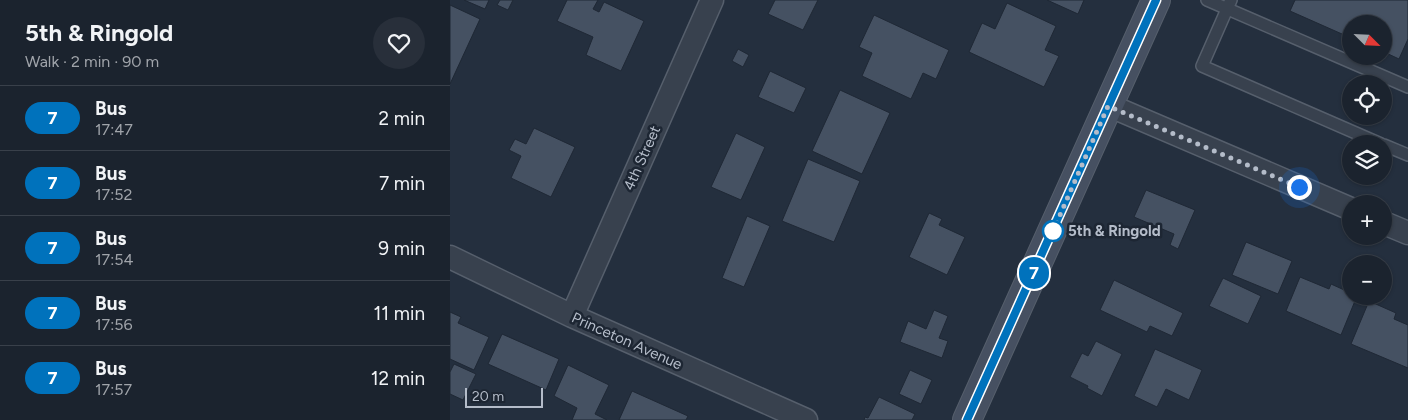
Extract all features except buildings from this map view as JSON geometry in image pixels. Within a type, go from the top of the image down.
[{"type":"main road","points":[[967,420],[1156,0]]},
{"type":"street","name":"4th Street","points":[[572,316],[712,0]]},
{"type":"street","points":[[1108,106],[1342,205]]},
{"type":"street","points":[[1392,226],[1408,233]]},
{"type":"street","name":"Princeton Avenue","points":[[450,258],[572,316],[806,420]]},
{"type":"lane","points":[[1207,0],[1229,4],[1408,87]]},
{"type":"lane","points":[[1229,4],[1202,66],[1362,135]]},
{"type":"lane","points":[[1392,148],[1408,155]]},
{"type":"bus line","name":"7","points":[[967,420],[1156,0]]},
{"type":"place","name":"5th & Ringold","points":[[1053,231]]},
{"type":"route","points":[[1053,231],[1108,106],[1299,187]]}]
